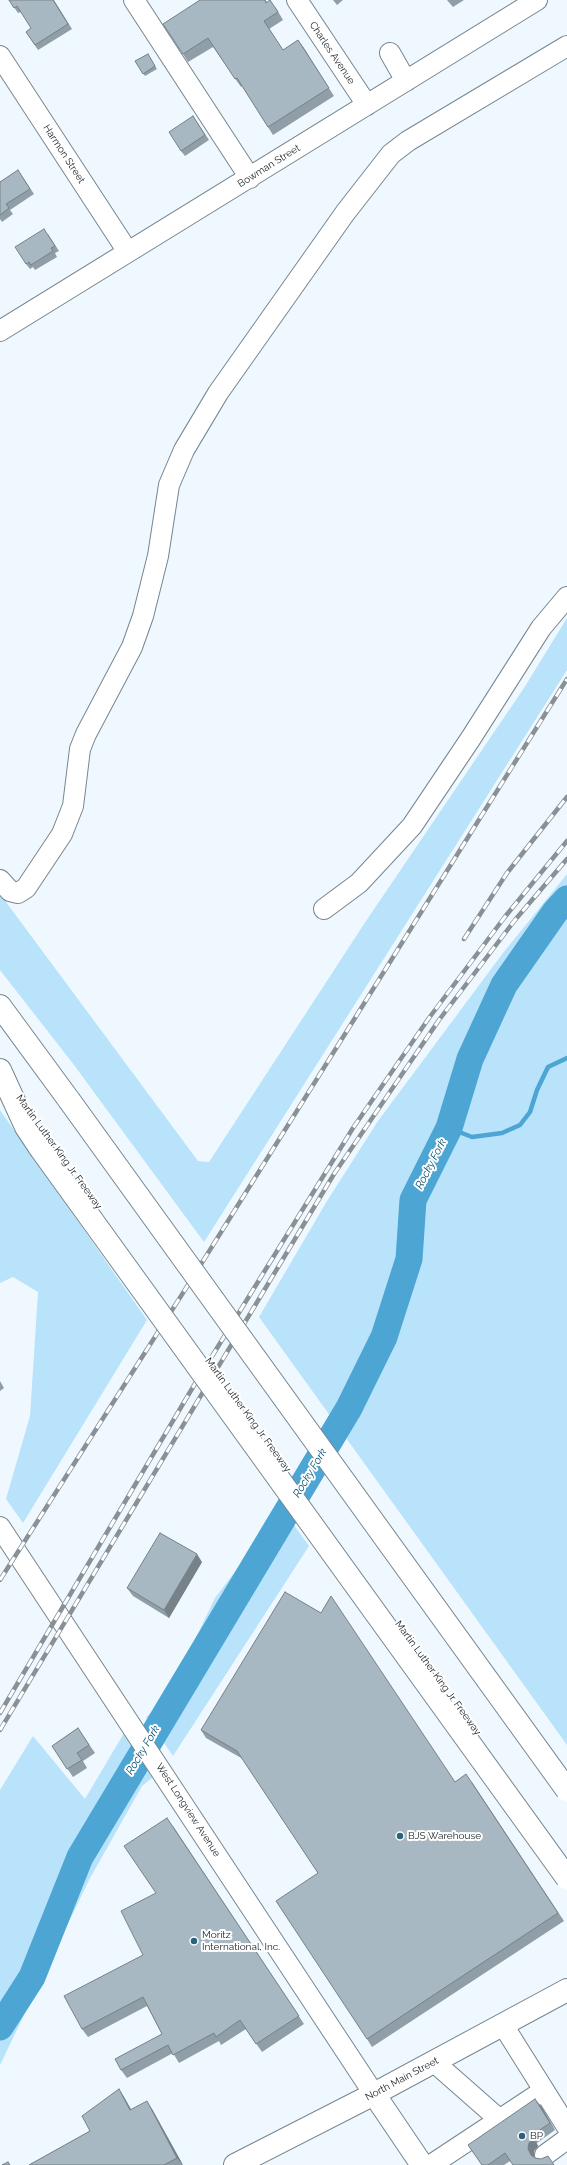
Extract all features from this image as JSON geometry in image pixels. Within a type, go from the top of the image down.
[{"type":"main road","points":[[0,1006],[154,1197],[567,1769]]},
{"type":"main road","name":"Martin Luther King Jr. Freeway","points":[[0,1070],[44,1142],[567,1857]]},
{"type":"main road","points":[[72,1095],[567,1790]]},
{"type":"main road","points":[[44,1142],[567,1878]]},
{"type":"main road","name":"North Main Street","points":[[235,2165],[374,2094],[567,1990]]},
{"type":"main road","points":[[374,2094],[422,2165]]},
{"type":"street","points":[[134,0],[250,178]]},
{"type":"street","name":"Charles Avenue","points":[[297,0],[367,105]]},
{"type":"street","name":"Bowman Street","points":[[0,331],[537,0]]},
{"type":"street","points":[[0,880],[10,891],[18,893],[26,888],[62,834],[72,806],[80,749],[86,734],[132,647],[143,616],[158,556],[169,485],[184,450],[222,387],[345,213],[391,154],[408,141],[567,46]]},
{"type":"street","points":[[390,53],[406,81]]},
{"type":"street","name":"Harmon Street","points":[[0,56],[128,252]]},
{"type":"street","points":[[324,909],[359,883],[412,826],[463,751],[541,628],[567,597]]},
{"type":"street","name":"West Longview Avenue","points":[[0,1527],[374,2094]]},
{"type":"street","points":[[503,2025],[567,2127]]},
{"type":"street","points":[[434,2062],[500,2120]]},
{"type":"street","points":[[431,2165],[543,2091]]},
{"type":"street","points":[[544,2155],[567,2139]]},
{"type":"shaded area","points":[[567,618],[567,670],[204,1242],[74,1065],[0,970],[0,894],[198,1161],[209,1162],[366,921],[524,688]]},
{"type":"shaded area","points":[[567,874],[567,1745],[259,1317],[327,1201],[378,1121],[503,953]]},
{"type":"shaded area","points":[[0,1110],[147,1320],[23,1523],[6,1499],[30,1416],[38,1292],[13,1277],[0,1283]]},
{"type":"shaded area","points":[[291,1521],[309,1546],[173,1756],[146,1717],[158,1708],[172,1687],[215,1598],[259,1540],[273,1526]]},
{"type":"shaded area","points":[[127,1728],[157,1774],[142,1786],[89,1880],[0,2065],[0,1790],[33,1736],[85,1799]]},
{"type":"building","points":[[9,0],[53,0],[68,24],[35,45],[26,32],[31,28],[17,6],[14,8]]},
{"type":"building","points":[[200,0],[265,0],[266,3],[270,0],[278,12],[264,21],[283,50],[298,40],[329,88],[268,127],[237,78],[235,79],[208,38],[183,54],[163,24]]},
{"type":"building","points":[[148,54],[155,66],[143,74],[135,61]]},
{"type":"building","points":[[193,116],[205,135],[181,151],[169,132]]},
{"type":"building","points":[[18,170],[30,189],[6,204],[9,208],[0,215],[0,182]]},
{"type":"building","points":[[44,229],[55,246],[51,248],[53,251],[31,265],[29,262],[26,264],[15,247]]},
{"type":"building","points":[[160,1533],[197,1554],[164,1610],[127,1588]]},
{"type":"building","name":"BJS Warehouse","points":[[285,1592],[321,1613],[331,1596],[455,1782],[466,1774],[558,1913],[367,2039],[276,1901],[318,1873],[237,1751],[201,1730]]},
{"type":"building","points":[[78,1728],[89,1745],[77,1753],[82,1760],[67,1769],[52,1746]]},
{"type":"building","name":"Moritz International, Inc.","points":[[167,1818],[299,2016],[256,2044],[240,2020],[216,2037],[214,2033],[173,2055],[168,2045],[121,2070],[115,2059],[162,2034],[143,1997],[82,2029],[64,1996],[143,1955],[121,1911],[156,1893],[124,1846]]},
{"type":"building","points":[[119,2089],[130,2110],[147,2101],[177,2158],[164,2165],[29,2165],[90,2131],[82,2116]]},
{"type":"building","name":"BP","points":[[535,2099],[550,2123],[531,2136],[533,2138],[529,2143],[528,2149],[531,2155],[535,2158],[541,2159],[548,2156],[554,2165],[513,2165],[505,2153],[488,2165],[482,2165],[468,2145]]},
{"type":"building","points":[[8,2162],[10,2165],[2,2165]]},
{"type":"waterway","name":"Rocky Fork","points":[[0,2027],[32,1977],[80,1857],[349,1408],[384,1337],[409,1259],[413,1200],[449,1128],[470,1059],[504,985],[555,912],[567,899]]},
{"type":"waterway","points":[[449,1128],[472,1137],[502,1133],[520,1125],[530,1112],[537,1090],[548,1067],[567,1058]]},
{"type":"railway","points":[[0,1580],[188,1285],[567,679]]},
{"type":"railway","points":[[464,939],[507,873],[567,797]]},
{"type":"railway","points":[[0,1713],[193,1387],[353,1128],[429,1018],[504,918],[567,841]]},
{"type":"railway","points":[[0,1730],[334,1174],[439,1020],[515,920],[567,859]]},
{"type":"place","name":"BJS Warehouse","points":[[400,1836]]},
{"type":"place","name":"Moritz International, Inc.","points":[[194,1941]]},
{"type":"place","name":"BP","points":[[522,2136]]}]
